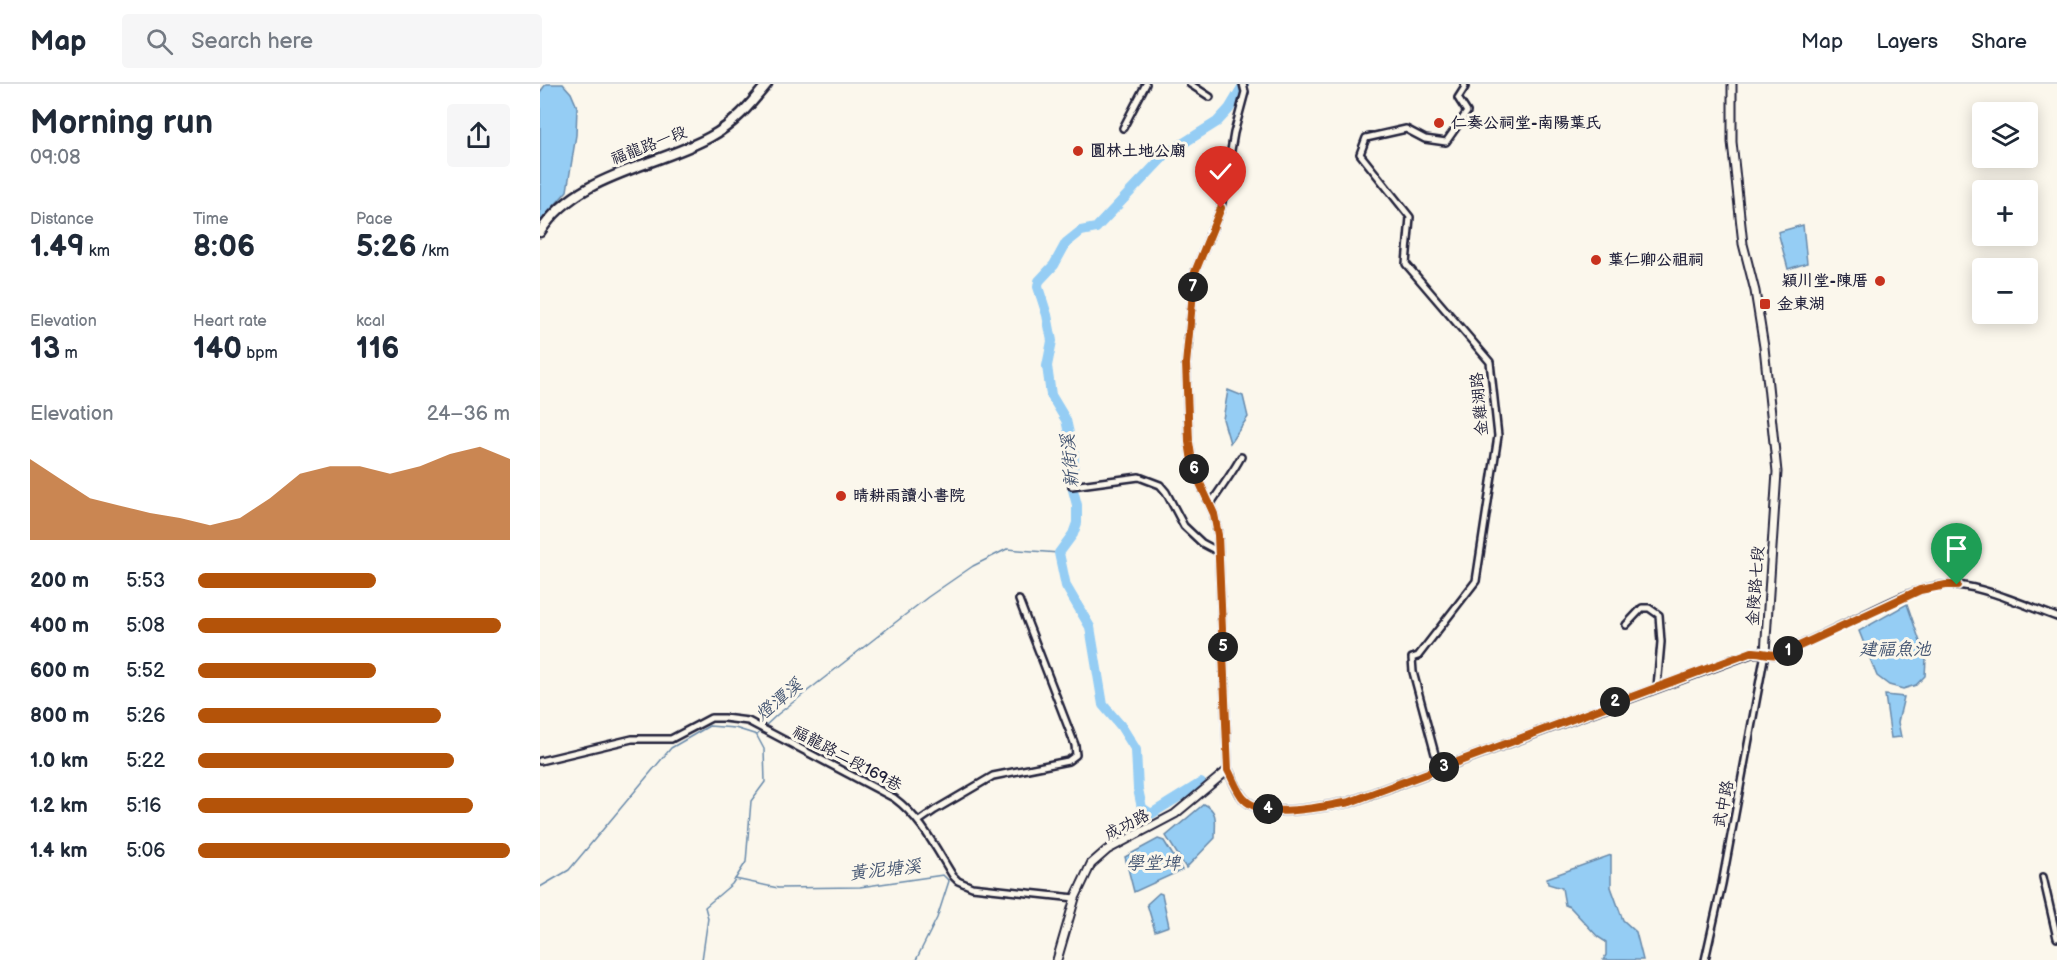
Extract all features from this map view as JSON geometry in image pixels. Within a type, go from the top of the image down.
[{"type":"main road","name":"福龍路一段","points":[[540,232],[567,203],[602,180],[694,145],[727,126],[740,115],[767,84]]},
{"type":"street","points":[[1123,128],[1146,84]]},
{"type":"street","points":[[1190,84],[1210,97]]},
{"type":"street","points":[[1243,84],[1245,92],[1234,133],[1221,208],[1195,272],[1187,353],[1189,442],[1193,468],[1214,514],[1219,552],[1228,770],[1244,799],[1263,808],[1275,810],[1303,809],[1350,802],[1752,652],[1776,656],[1782,654],[1920,590],[1957,585],[1982,591],[2057,617]]},
{"type":"street","name":"金雞湖路","points":[[1439,769],[1413,672],[1412,658],[1418,656],[1476,581],[1498,436],[1490,362],[1406,264],[1410,216],[1360,154],[1366,138],[1406,129],[1425,139],[1446,142],[1467,112],[1458,98],[1465,87],[1464,84]]},
{"type":"street","name":"金陵路七段","points":[[1732,84],[1732,142],[1743,244],[1755,291],[1764,347],[1777,472],[1765,653]]},
{"type":"street","points":[[1210,505],[1233,472],[1240,457]]},
{"type":"street","points":[[1072,486],[1139,477],[1160,485],[1184,526],[1202,543],[1219,552]]},
{"type":"street","points":[[919,821],[993,776],[1068,761],[1076,755],[1075,745],[1019,600]]},
{"type":"street","points":[[1626,625],[1642,608],[1649,608],[1659,615],[1661,642],[1657,687]]},
{"type":"street","name":"武中路","points":[[1705,960],[1722,884],[1765,653]]},
{"type":"street","name":"福龍路二段169巷","points":[[540,761],[632,739],[671,739],[711,718],[748,721],[883,791],[906,807],[919,821],[953,876],[972,887],[1075,898]]},
{"type":"street","name":"成功路","points":[[1057,960],[1075,898],[1085,874],[1098,856],[1175,814],[1228,770]]},
{"type":"street","points":[[2043,877],[2057,938]]},
{"type":"water","points":[[546,84],[563,84],[571,93],[577,107],[576,135],[567,191],[540,222],[540,92]]},
{"type":"water","points":[[1803,225],[1807,263],[1788,269],[1778,232]]},
{"type":"water","points":[[1228,390],[1243,396],[1248,417],[1230,443],[1223,419]]},
{"type":"water","name":"建福魚池","points":[[1907,604],[1926,659],[1925,676],[1916,685],[1903,689],[1889,685],[1877,676],[1859,631]]},
{"type":"water","points":[[1885,695],[1904,697],[1898,722],[1901,737],[1891,738]]},
{"type":"water","points":[[1204,804],[1214,814],[1215,838],[1186,868],[1166,836]]},
{"type":"water","name":"學堂埤","points":[[1158,839],[1164,841],[1182,870],[1134,892],[1125,857]]},
{"type":"water","points":[[1611,855],[1611,887],[1623,920],[1636,932],[1643,960],[1603,960],[1606,955],[1606,942],[1598,937],[1570,907],[1565,905],[1562,888],[1548,884],[1547,878]]},
{"type":"water","points":[[1159,893],[1162,894],[1169,926],[1155,931],[1147,904]]},
{"type":"waterway","name":"新街溪","points":[[1201,783],[1151,814],[1142,808],[1138,789],[1136,750],[1121,726],[1103,705],[1090,627],[1066,586],[1059,553],[1073,534],[1077,523],[1077,505],[1072,486],[1074,455],[1066,420],[1051,395],[1047,366],[1052,341],[1038,287],[1039,281],[1054,265],[1066,243],[1081,231],[1096,228],[1166,154],[1217,122],[1229,109],[1244,84]]},
{"type":"waterway","name":"燈潭溪","points":[[765,726],[928,597],[973,566],[1007,549],[1059,553]]},
{"type":"waterway","name":"燈潭溪","points":[[540,887],[569,870],[671,748],[709,726],[735,728],[757,735],[762,730]]},
{"type":"waterway","name":"黃泥塘溪","points":[[702,960],[708,918],[705,907],[732,884],[746,862],[751,801],[765,782],[764,749],[757,736]]},
{"type":"waterway","name":"黃泥塘溪","points":[[735,879],[778,888],[860,887],[943,875],[949,881],[937,918],[916,960]]},
{"type":"place","name":"仁奏公祠堂-南陽葉氏","points":[[1439,123]]},
{"type":"place","name":"圓林土地公廟","points":[[1078,151]]},
{"type":"place","name":"葉仁卿公祖祠","points":[[1596,260]]},
{"type":"place","name":"穎川堂-陳厝","points":[[1880,281]]},
{"type":"place","name":"金東湖","points":[[1765,304]]},
{"type":"place","name":"晴耕雨讀小書院","points":[[841,496]]},
{"type":"route","points":[[1221,208],[1195,272],[1186,364],[1187,416],[1193,468],[1214,514],[1218,535],[1228,770],[1244,799],[1253,805],[1287,810],[1350,802],[1752,652],[1776,656],[1782,654],[1920,590],[1957,585]]}]
